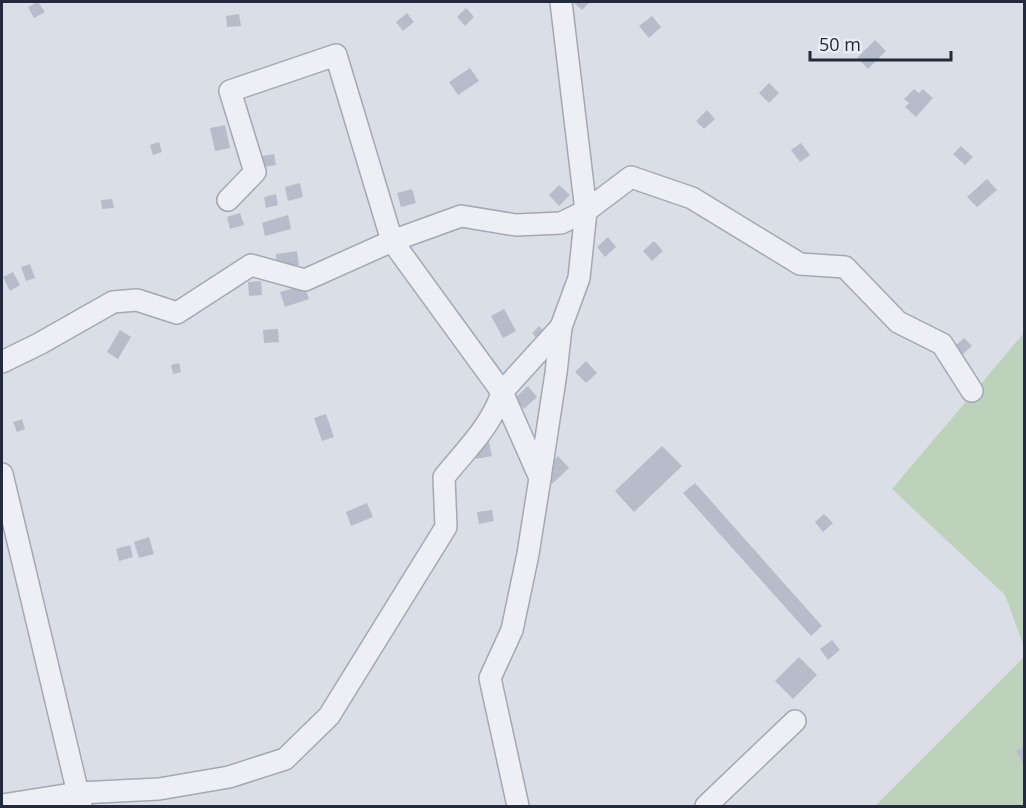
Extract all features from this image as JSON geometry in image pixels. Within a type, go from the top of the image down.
[{"type":"street","points":[[518,807],[490,678],[513,630],[528,554],[561,327],[579,278],[586,212],[561,2]]},
{"type":"street","points":[[228,200],[255,172],[230,91],[336,55],[392,241],[502,392],[540,478]]},
{"type":"street","points":[[2,362],[113,302],[137,300],[177,313],[251,265],[304,280],[392,241],[461,216],[516,225],[561,223],[586,212],[630,177],[692,198],[800,264],[845,267],[898,322],[942,344],[972,391]]},
{"type":"street","points":[[2,805],[80,800],[159,789],[229,777],[285,759],[329,716],[446,527],[444,477],[499,404],[502,392],[561,327]]},
{"type":"street","points":[[2,474],[80,800]]},
{"type":"street","points":[[706,807],[795,721]]},
{"type":"green space","points":[[1024,333],[1024,647],[1005,595],[892,489]]},
{"type":"green space","points":[[1024,657],[1024,806],[875,806]]},
{"type":"building","points":[[38,2],[45,12],[34,18],[28,7]]},
{"type":"building","points":[[573,2],[590,2],[582,10]]},
{"type":"building","points":[[466,8],[474,17],[465,26],[457,17]]},
{"type":"building","points":[[407,13],[414,22],[403,31],[396,22]]},
{"type":"building","points":[[239,14],[241,26],[227,27],[226,16]]},
{"type":"building","points":[[652,16],[661,27],[649,38],[639,26]]},
{"type":"building","points":[[875,40],[886,51],[868,69],[857,58]]},
{"type":"building","points":[[470,68],[479,81],[458,95],[449,82]]},
{"type":"building","points":[[769,83],[779,93],[769,103],[759,93]]},
{"type":"building","points":[[914,89],[919,93],[923,89],[933,98],[916,117],[905,107],[909,103],[904,99]]},
{"type":"building","points":[[707,110],[715,119],[704,129],[696,121]]},
{"type":"building","points":[[225,125],[230,148],[215,151],[210,128]]},
{"type":"building","points":[[159,142],[162,152],[153,155],[150,145]]},
{"type":"building","points":[[801,143],[810,155],[800,162],[791,150]]},
{"type":"building","points":[[961,146],[973,157],[965,165],[953,154]]},
{"type":"building","points":[[274,154],[276,165],[264,167],[262,156]]},
{"type":"building","points":[[987,179],[997,190],[977,207],[967,197]]},
{"type":"building","points":[[300,183],[303,197],[288,201],[285,187]]},
{"type":"building","points":[[559,185],[570,195],[559,206],[549,195]]},
{"type":"building","points":[[412,189],[416,203],[401,207],[397,193]]},
{"type":"building","points":[[276,194],[278,205],[266,208],[264,197]]},
{"type":"building","points":[[112,199],[114,208],[102,209],[101,200]]},
{"type":"building","points":[[240,213],[244,225],[230,229],[227,217]]},
{"type":"building","points":[[288,215],[291,229],[265,236],[262,223]]},
{"type":"building","points":[[608,237],[616,247],[605,257],[597,247]]},
{"type":"building","points":[[654,241],[663,251],[652,261],[643,251]]},
{"type":"building","points":[[297,251],[299,265],[277,268],[276,254]]},
{"type":"building","points":[[30,264],[35,278],[26,281],[21,267]]},
{"type":"building","points":[[13,272],[20,285],[10,291],[3,277]]},
{"type":"building","points":[[261,281],[262,295],[249,296],[248,282]]},
{"type":"building","points":[[304,285],[309,299],[285,307],[280,292]]},
{"type":"building","points":[[504,309],[516,331],[503,338],[491,316]]},
{"type":"building","points":[[539,326],[547,334],[539,341],[532,333]]},
{"type":"building","points":[[278,329],[279,342],[264,343],[263,330]]},
{"type":"building","points":[[120,330],[131,337],[118,359],[107,352]]},
{"type":"building","points":[[964,338],[972,346],[963,354],[955,346]]},
{"type":"building","points":[[586,361],[597,373],[586,383],[575,372]]},
{"type":"building","points":[[179,363],[181,372],[173,374],[171,365]]},
{"type":"building","points":[[528,386],[537,397],[524,409],[515,398]]},
{"type":"building","points":[[326,414],[334,437],[322,441],[314,418]]},
{"type":"building","points":[[22,419],[25,429],[17,432],[13,422]]},
{"type":"building","points":[[489,442],[492,456],[476,459],[473,445]]},
{"type":"building","points":[[662,446],[682,466],[634,512],[615,491]]},
{"type":"building","points":[[558,456],[569,468],[552,484],[541,472]]},
{"type":"building","points":[[695,483],[822,626],[811,636],[683,493]]},
{"type":"building","points":[[367,503],[373,517],[351,526],[346,512]]},
{"type":"building","points":[[492,510],[494,521],[479,524],[477,512]]},
{"type":"building","points":[[824,514],[833,523],[823,532],[815,522]]},
{"type":"building","points":[[149,537],[154,554],[139,558],[134,542]]},
{"type":"building","points":[[130,545],[133,557],[119,561],[116,549]]},
{"type":"building","points":[[832,640],[840,650],[828,660],[820,649]]},
{"type":"building","points":[[799,657],[817,675],[793,699],[775,681]]},
{"type":"building","points":[[1024,746],[1024,765],[1016,751]]}]
